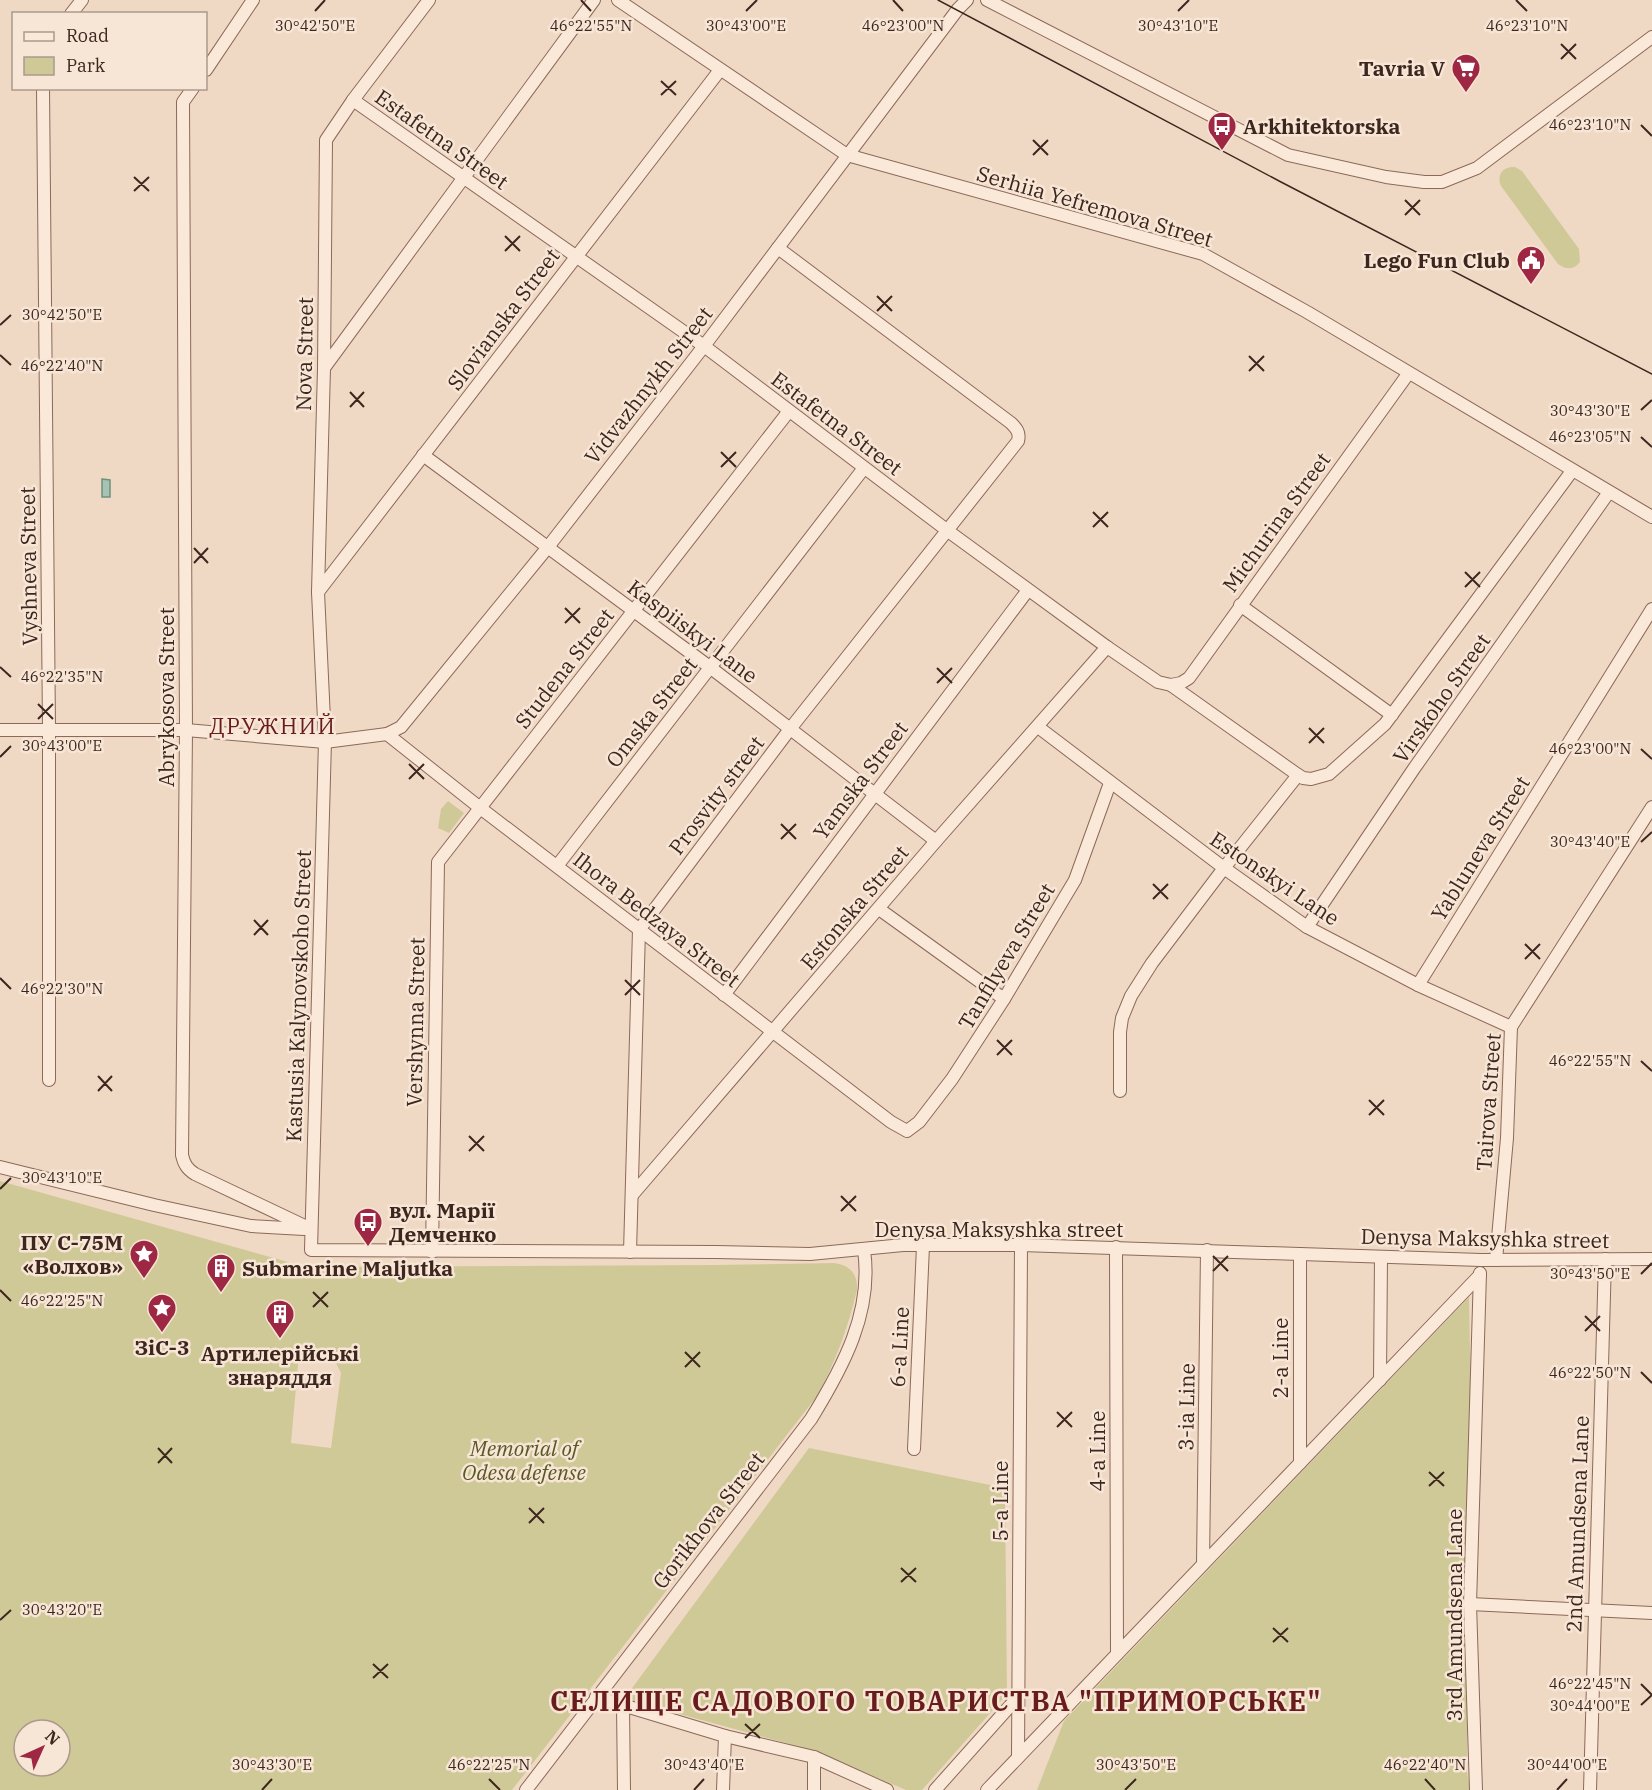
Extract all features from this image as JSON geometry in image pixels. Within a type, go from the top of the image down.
[{"type":"street","points":[[73,12],[82,0]]},
{"type":"street","points":[[207,69],[253,0]]},
{"type":"street","name":"Nova Street","points":[[325,742],[318,592],[324,368],[326,140],[353,100],[429,0]]},
{"type":"street","points":[[324,368],[594,0]]},
{"type":"street","name":"Serhiia Yefremova Street","points":[[618,0],[847,156],[1203,254],[1313,316],[1652,517]]},
{"type":"street","name":"Vidvazhnykh Street","points":[[0,730],[186,730],[325,742],[387,734],[401,727],[411,718],[548,547],[967,0]]},
{"type":"street","points":[[987,0],[1288,155],[1386,177],[1442,182],[1477,168],[1652,37]]},
{"type":"street","name":"Slovianska Street","points":[[318,592],[720,70]]},
{"type":"street","name":"Vyshneva Street","points":[[43,90],[49,729],[49,1080]]},
{"type":"street","name":"Abrykosova Street","points":[[192,90],[183,102],[186,730],[182,1155],[188,1170],[311,1229]]},
{"type":"street","name":"Estafetna Street","points":[[353,100],[704,346],[948,531],[1107,647],[1158,682],[1171,686],[1298,775]]},
{"type":"street","name":"Prosvity street","points":[[639,930],[790,729],[1018,441],[1018,430],[778,248]]},
{"type":"street","name":"Michurina Street","points":[[1171,686],[1189,678],[1408,374]]},
{"type":"street","name":"Studena Street","points":[[479,807],[789,411]]},
{"type":"street","name":"Kaspiiskyi Lane","points":[[423,455],[711,668],[936,841]]},
{"type":"street","name":"Omska Street","points":[[557,866],[864,468]]},
{"type":"street","points":[[1120,1091],[1120,1032],[1125,1008],[1152,963],[1298,775],[1311,778],[1329,774],[1361,747],[1392,715],[1572,471]]},
{"type":"street","name":"Virskoho Street","points":[[1307,927],[1413,770],[1609,492]]},
{"type":"street","name":"Yamska Street","points":[[724,995],[874,792],[1028,590]]},
{"type":"street","points":[[1240,605],[1392,715]]},
{"type":"street","name":"Yabluneva Street","points":[[1418,985],[1652,609]]},
{"type":"street","name":"Estonska Street","points":[[633,1194],[936,841],[1107,647]]},
{"type":"street","name":"Estonskyi Lane","points":[[1038,728],[1224,868],[1307,927],[1418,985],[1511,1027]]},
{"type":"street","name":"Ihora Bedzaya Street","points":[[387,734],[639,930],[891,1122],[906,1131]]},
{"type":"street","name":"Kastusia Kalynovskoho Street","points":[[311,1250],[325,742]]},
{"type":"street","name":"Tanfilyeva Street","points":[[906,1131],[919,1122],[952,1078],[1004,999],[1075,880],[1110,783]]},
{"type":"street","name":"Vershynna Street","points":[[432,1252],[437,868],[438,862],[479,807]]},
{"type":"street","name":"Tairova Street","points":[[1496,1260],[1507,1138],[1511,1027],[1652,807]]},
{"type":"street","points":[[879,909],[1004,999]]},
{"type":"street","points":[[630,1252],[639,930]]},
{"type":"street","points":[[0,1167],[251,1226],[311,1229]]},
{"type":"street","name":"Denysa Maksyshka street","points":[[311,1250],[810,1254],[903,1245],[1021,1245],[1481,1260],[1652,1259]]},
{"type":"street","name":"5-a Line","points":[[1018,1757],[1021,1245]]},
{"type":"street","name":"6-a Line","points":[[914,1449],[923,1246]]},
{"type":"street","name":"4-a Line","points":[[1116,1247],[1117,1654]]},
{"type":"street","name":"Gorikhova Street","points":[[526,1790],[811,1419],[830,1389],[850,1346],[865,1302],[867,1269],[864,1250]]},
{"type":"street","name":"3-ia Line","points":[[1203,1564],[1207,1250]]},
{"type":"street","name":"2-a Line","points":[[1300,1254],[1300,1463]]},
{"type":"street","points":[[1380,1380],[1381,1257]]},
{"type":"street","name":"2nd Amundsena Lane","points":[[1590,1790],[1605,1259]]},
{"type":"street","name":"3rd Amundsena Lane","points":[[1476,1790],[1470,1604],[1481,1260]]},
{"type":"street","points":[[987,1790],[1480,1275]]},
{"type":"street","points":[[1470,1604],[1652,1612]]},
{"type":"street","points":[[596,1697],[725,1736],[814,1757],[887,1790]]},
{"type":"street","points":[[935,1790],[1018,1697]]},
{"type":"street","points":[[622,1706],[624,1790]]},
{"type":"street","points":[[723,1790],[725,1736]]},
{"type":"street","points":[[814,1757],[814,1790]]},
{"type":"green space","points":[[1515,167],[1522,171],[1579,249],[1580,262],[1575,267],[1567,268],[1558,264],[1501,186],[1499,178],[1502,172],[1507,168]]},
{"type":"green space","points":[[448,801],[464,813],[449,833],[438,828],[441,809]]},
{"type":"green space","name":"Memorial of Odesa defense","points":[[0,1181],[306,1267],[834,1263],[852,1271],[856,1279],[857,1290],[840,1345],[817,1396],[512,1790],[0,1790]],"holes":[[[323,1353],[323,1356],[333,1357],[341,1373],[331,1448],[291,1443],[299,1354]]]},
{"type":"green space","points":[[1469,1297],[1473,1517],[1467,1686],[1467,1772],[1470,1790],[1037,1790],[1064,1721]]},
{"type":"green space","points":[[809,1448],[1005,1488],[1007,1694],[922,1790],[906,1790],[812,1750],[624,1699]]},
{"type":"shaded area","points":[[102,479],[110,480],[110,497],[102,497]]},
{"type":"tram line","points":[[938,0],[1281,182],[1652,374]]},
{"type":"place","name":"Tavria V","points":[[1466,94]]},
{"type":"place","name":"Arkhitektorska","points":[[1222,152]]},
{"type":"place","name":"Lego Fun Club","points":[[1531,286]]},
{"type":"place","name":"вул. Марії Демченко","points":[[368,1248]]},
{"type":"place","name":"ПУ С-75М «Волхов»","points":[[144,1280]]},
{"type":"place","name":"Submarine Maljutka","points":[[221,1294]]},
{"type":"place","name":"ЗіС-3","points":[[162,1334]]},
{"type":"place","name":"Артилерійські знаряддя","points":[[280,1340]]},
{"type":"district","name":"ДРУЖНИЙ","points":[[273,725]]},
{"type":"district","name":"СЕЛИЩЕ САДОВОГО ТОВАРИСТВА \"ПРИМОРСЬКЕ\"","points":[[936,1700]]}]
